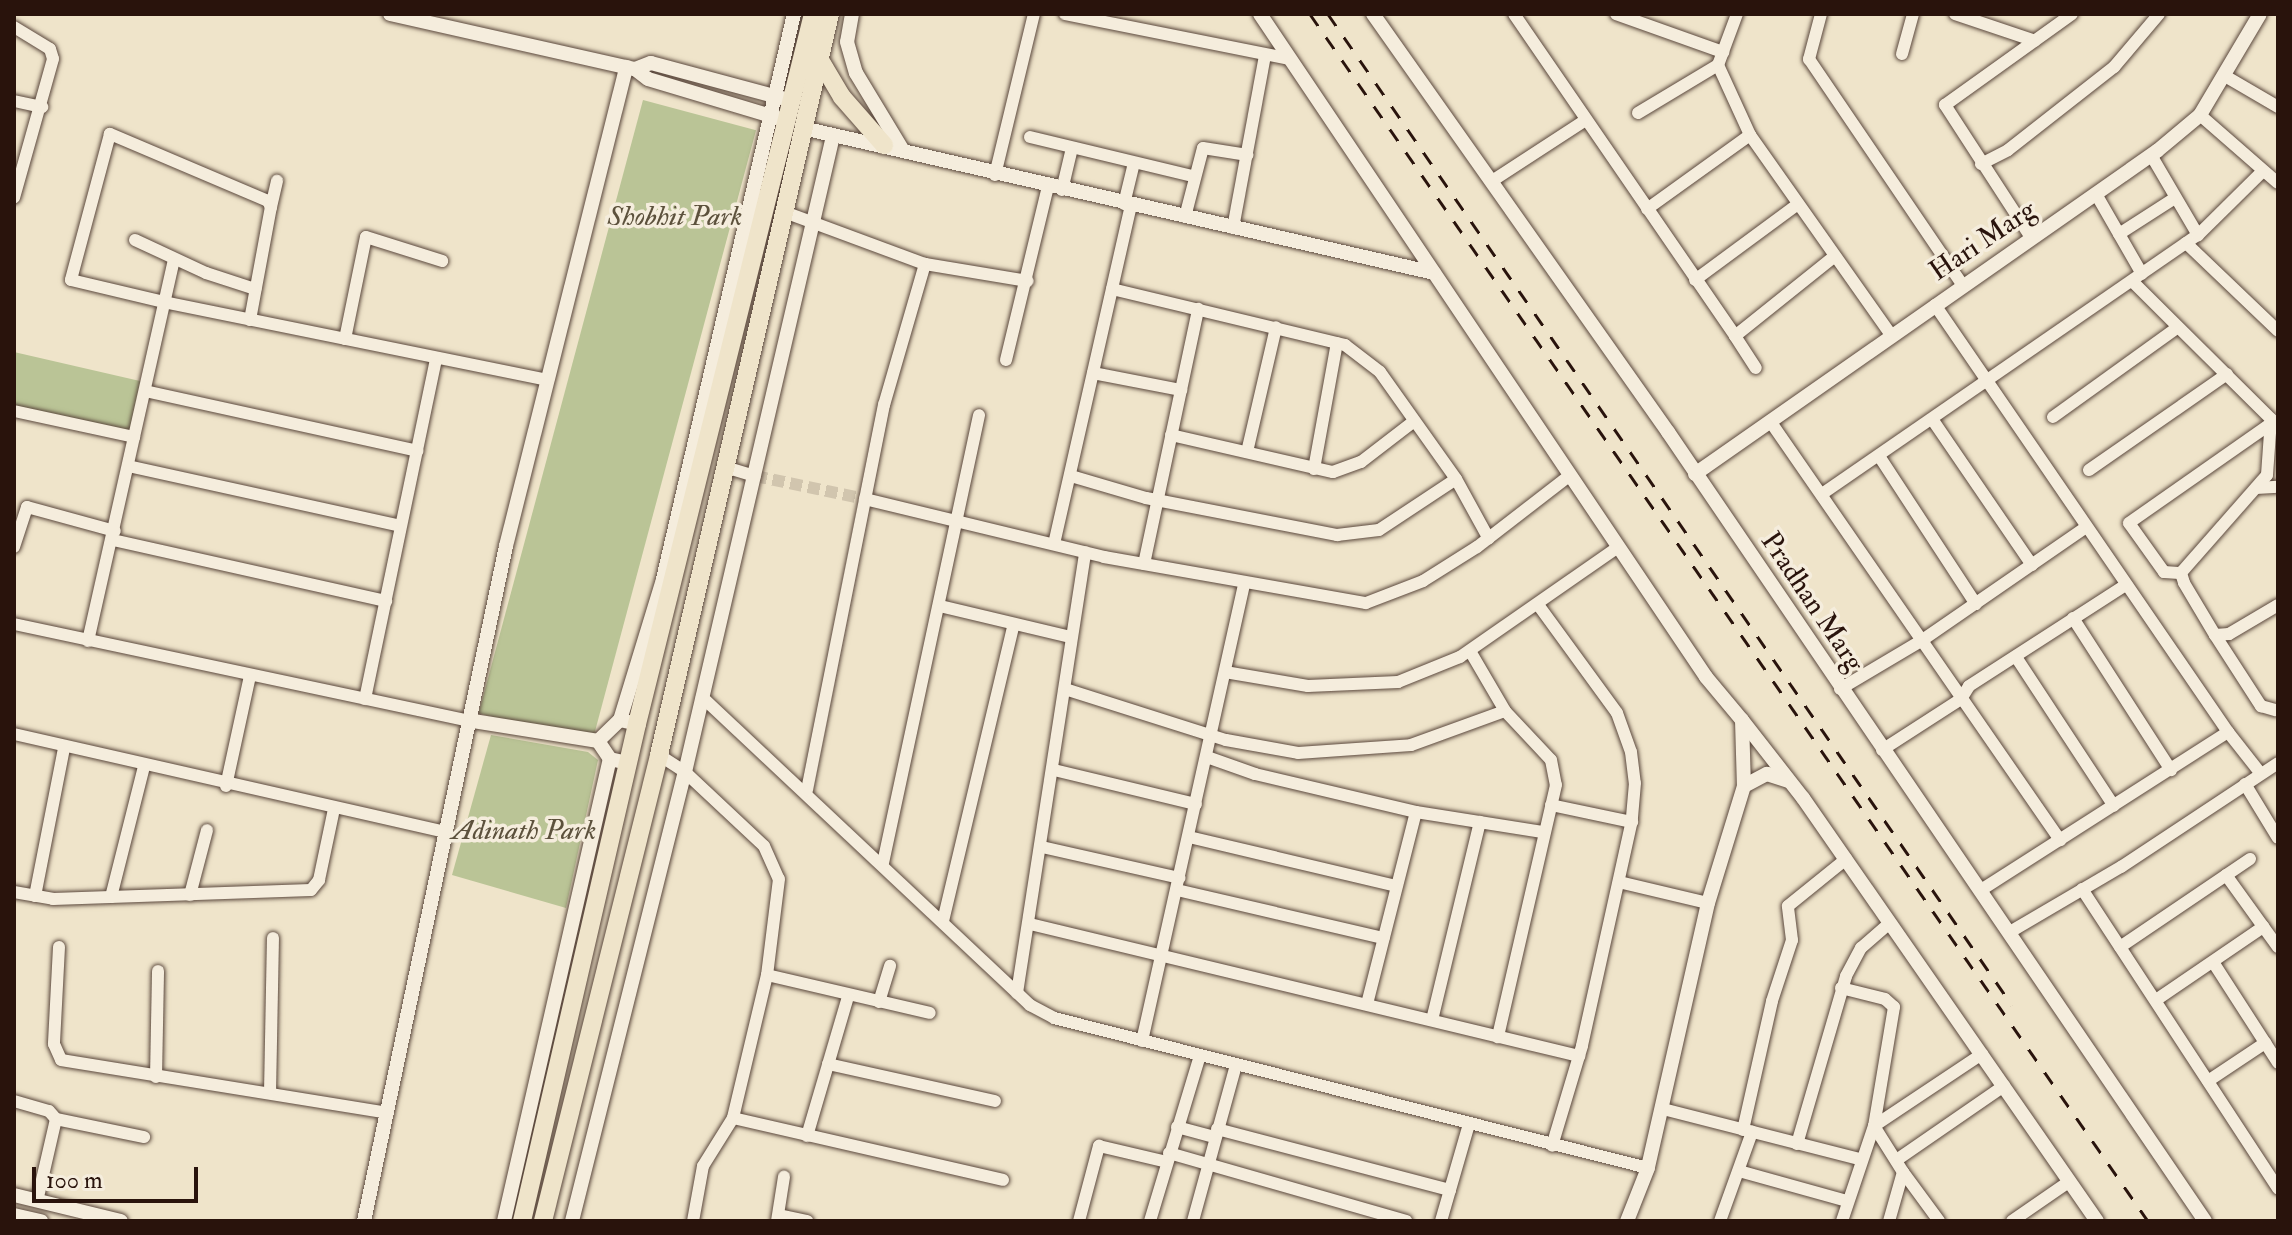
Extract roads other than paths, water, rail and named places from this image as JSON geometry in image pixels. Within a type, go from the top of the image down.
[{"type":"main road","points":[[522,1221],[628,722],[656,626],[779,119],[785,98],[797,80],[813,14]]},
{"type":"main road","points":[[543,1221],[659,755],[807,129],[830,14]]},
{"type":"main road","points":[[820,60],[842,97],[893,147]]},
{"type":"street","points":[[390,14],[631,68],[648,79],[779,119]]},
{"type":"street","points":[[631,68],[651,63],[785,98],[794,14]]},
{"type":"street","points":[[852,14],[847,42],[856,73],[893,147]]},
{"type":"street","points":[[995,175],[1034,14]]},
{"type":"street","points":[[1065,14],[1291,59]]},
{"type":"street","points":[[1260,14],[1706,677],[1791,783],[1846,859],[2097,1221]]},
{"type":"street","name":"Pradhan Marg","points":[[1373,14],[1695,474],[2205,1221]]},
{"type":"street","points":[[1514,14],[1584,121],[1756,368]]},
{"type":"street","points":[[1616,14],[1723,52]]},
{"type":"street","points":[[1638,113],[1718,65],[1737,14]]},
{"type":"street","points":[[1821,14],[1809,59],[1963,286]]},
{"type":"street","points":[[1902,54],[1913,14]]},
{"type":"street","points":[[1955,14],[2035,41]]},
{"type":"street","points":[[2032,239],[1945,105],[2072,14]]},
{"type":"street","points":[[1981,164],[2008,150],[2114,67],[2159,14]]},
{"type":"street","name":"Hari Marg","points":[[1695,474],[2151,155],[2200,115],[2260,14]]},
{"type":"street","points":[[14,27],[50,49],[42,107],[18,169],[14,198]]},
{"type":"street","points":[[1233,228],[1265,55]]},
{"type":"street","points":[[1718,65],[1750,135],[1892,336]]},
{"type":"street","points":[[364,1221],[467,720],[546,380],[631,68]]},
{"type":"street","points":[[2225,76],[2278,107]]},
{"type":"street","points":[[14,101],[42,107]]},
{"type":"street","points":[[2200,115],[2278,183]]},
{"type":"street","points":[[1492,181],[1584,121]]},
{"type":"street","points":[[807,129],[893,147],[995,175],[1434,273]]},
{"type":"street","points":[[271,207],[110,134],[71,280],[546,380]]},
{"type":"street","points":[[1647,209],[1750,135]]},
{"type":"street","points":[[572,1221],[685,772],[816,221],[833,136]]},
{"type":"street","points":[[1030,137],[1193,176]]},
{"type":"street","points":[[1006,360],[1055,188],[1072,148]]},
{"type":"street","points":[[1185,217],[1193,176],[1203,148],[1247,155]]},
{"type":"street","points":[[2151,155],[2198,235]]},
{"type":"street","points":[[1054,544],[1112,289],[1134,163]]},
{"type":"street","points":[[1822,494],[2198,235],[2263,171]]},
{"type":"street","points":[[250,320],[277,181]]},
{"type":"street","points":[[2096,194],[2119,234],[2137,277],[2177,328],[2262,406],[2274,422],[2267,475],[2181,573]]},
{"type":"street","points":[[2119,234],[2175,198]]},
{"type":"street","points":[[1695,280],[1798,204]]},
{"type":"street","points":[[787,213],[816,221],[925,264],[1028,281]]},
{"type":"street","points":[[345,339],[366,237],[442,261]]},
{"type":"street","points":[[135,240],[174,260],[255,289]]},
{"type":"street","points":[[2186,243],[2278,331]]},
{"type":"street","points":[[1735,336],[1835,256]]},
{"type":"street","points":[[88,641],[174,260]]},
{"type":"street","points":[[807,790],[884,405],[925,264]]},
{"type":"street","points":[[1112,289],[1337,343],[1380,372],[1456,479],[1489,539]]},
{"type":"street","points":[[1935,305],[2124,586],[2261,774]]},
{"type":"street","points":[[1144,564],[1198,309]]},
{"type":"street","points":[[1247,452],[1276,327]]},
{"type":"street","points":[[2053,417],[2177,328]]},
{"type":"street","points":[[1314,469],[1337,343]]},
{"type":"street","points":[[365,699],[436,358]]},
{"type":"street","points":[[1093,373],[1181,390]]},
{"type":"street","points":[[2089,470],[2227,374]]},
{"type":"street","points":[[145,391],[417,451]]},
{"type":"street","points":[[14,411],[134,437]]},
{"type":"street","points":[[883,863],[959,521],[979,415]]},
{"type":"street","points":[[1932,419],[2032,565]]},
{"type":"street","points":[[1770,421],[2060,840]]},
{"type":"street","points":[[1171,435],[1333,472],[1361,462],[1413,422]]},
{"type":"street","points":[[2181,573],[2164,572],[2129,523],[2274,422]]},
{"type":"street","points":[[1879,456],[1976,604]]},
{"type":"street","points":[[128,466],[400,526]]},
{"type":"street","points":[[725,467],[755,476]]},
{"type":"street","points":[[865,499],[1085,552],[1244,584],[1366,603],[1423,581],[1489,539],[1570,475]]},
{"type":"street","points":[[1071,476],[1157,500],[1337,535],[1379,530],[1456,479]]},
{"type":"street","points":[[2256,488],[2278,487]]},
{"type":"street","points":[[14,547],[27,507],[114,536],[386,601]]},
{"type":"street","points":[[1840,689],[1921,641],[2086,527]]},
{"type":"street","points":[[1225,672],[1345,688],[1398,682],[1470,651],[1539,606],[1618,547]]},
{"type":"street","points":[[1017,993],[1054,770],[1070,637],[1085,552]]},
{"type":"street","points":[[2181,573],[2215,635],[2261,706],[2277,711]]},
{"type":"street","points":[[1142,1041],[1244,584]]},
{"type":"street","points":[[1882,750],[1961,699],[1969,686],[2124,586]]},
{"type":"street","points":[[2215,635],[2229,634],[2278,605]]},
{"type":"street","points":[[940,606],[1070,637]]},
{"type":"street","points":[[1539,606],[1617,713],[1631,752],[1632,822],[1579,1056],[1552,1146]]},
{"type":"street","points":[[2073,618],[2171,770]]},
{"type":"street","points":[[14,624],[467,720],[598,741],[619,761],[504,1221]]},
{"type":"street","points":[[943,921],[1014,624]]},
{"type":"street","points":[[598,741],[628,722],[626,700],[638,647],[656,626]]},
{"type":"street","points":[[1470,651],[1505,711],[1551,760],[1556,785],[1542,832],[1498,1037]]},
{"type":"street","points":[[2016,657],[2114,806]]},
{"type":"street","points":[[226,786],[250,676]]},
{"type":"street","points":[[1065,689],[1260,747],[1343,753],[1442,738],[1505,711]]},
{"type":"street","points":[[702,697],[807,790],[1017,993],[1054,1018],[1648,1168]]},
{"type":"street","points":[[1627,1221],[1648,1168],[1708,903],[1744,786],[1742,720]]},
{"type":"street","points":[[1981,890],[2228,732]]},
{"type":"street","points":[[14,734],[226,786],[446,832]]},
{"type":"street","points":[[35,896],[64,748]]},
{"type":"street","points":[[659,755],[685,772],[775,862],[779,900],[767,975],[733,1118],[703,1166],[693,1221]]},
{"type":"street","points":[[1207,757],[1416,812],[1542,832]]},
{"type":"street","points":[[2010,932],[2278,763]]},
{"type":"street","points":[[111,897],[144,767]]},
{"type":"street","points":[[1054,770],[1196,804]]},
{"type":"street","points":[[1744,786],[1767,774],[1791,783]]},
{"type":"street","points":[[2245,784],[2278,838]]},
{"type":"street","points":[[1551,805],[1632,822]]},
{"type":"street","points":[[14,892],[35,896],[111,897],[311,890],[319,880],[334,809]]},
{"type":"street","points":[[1367,1004],[1416,812]]},
{"type":"street","points":[[1432,1020],[1480,822]]},
{"type":"street","points":[[190,895],[207,830]]},
{"type":"street","points":[[1189,837],[1396,886]]},
{"type":"street","points":[[1042,847],[1383,938]]},
{"type":"street","points":[[1720,1221],[1739,1171],[1772,1001],[1792,940],[1788,906],[1846,859]]},
{"type":"street","points":[[2120,947],[2250,859]]},
{"type":"street","points":[[2226,875],[2278,947]]},
{"type":"street","points":[[1619,882],[1708,903]]},
{"type":"street","points":[[2082,889],[2278,1188]]},
{"type":"street","points":[[1797,1144],[1841,988],[1861,948],[1890,923]]},
{"type":"street","points":[[1030,924],[1579,1056]]},
{"type":"street","points":[[2156,1000],[2263,927]]},
{"type":"street","points":[[270,1093],[273,938]]},
{"type":"street","points":[[59,947],[54,1044],[61,1060],[388,1113]]},
{"type":"street","points":[[2213,962],[2278,1063]]},
{"type":"street","points":[[879,1002],[890,966]]},
{"type":"street","points":[[156,1077],[158,971]]},
{"type":"street","points":[[767,975],[848,997],[930,1013]]},
{"type":"street","points":[[1841,988],[1885,999],[1894,1007],[1874,1126],[1859,1159],[1842,1221]]},
{"type":"street","points":[[807,1136],[848,997]]},
{"type":"street","points":[[2208,1081],[2265,1043]]},
{"type":"street","points":[[1874,1126],[1982,1054]]},
{"type":"street","points":[[1150,1221],[1200,1055]]},
{"type":"street","points":[[828,1064],[995,1101]]},
{"type":"street","points":[[1193,1221],[1236,1065]]},
{"type":"street","points":[[1898,1159],[2004,1086]]},
{"type":"street","points":[[14,1101],[49,1111],[56,1119],[144,1137]]},
{"type":"street","points":[[1663,1109],[1859,1159]]},
{"type":"street","points":[[733,1118],[1003,1180]]},
{"type":"street","points":[[37,1201],[56,1119]]},
{"type":"street","points":[[1446,1220],[1450,1190],[1469,1124]]},
{"type":"street","points":[[1874,1126],[1939,1221]]},
{"type":"street","points":[[1177,1127],[1216,1133],[1450,1190]]},
{"type":"street","points":[[1079,1221],[1099,1146],[1211,1164],[1406,1221]]},
{"type":"street","points":[[1739,1171],[1847,1201]]},
{"type":"street","points":[[1889,1221],[1903,1172]]},
{"type":"street","points":[[784,1177],[778,1218],[807,1221]]},
{"type":"street","points":[[2012,1221],[2070,1181]]},
{"type":"street","points":[[14,1195],[121,1221]]},
{"type":"street","points":[[14,1215],[33,1220]]},
{"type":"tunnel","points":[[755,476],[865,499]]},
{"type":"railway","points":[[1310,14],[2148,1221]]},
{"type":"railway","points":[[1328,14],[2012,1005]]},
{"type":"park label","name":"Shobhit Park","points":[[675,217]]},
{"type":"park label","name":"Adinath Park","points":[[524,831]]}]
